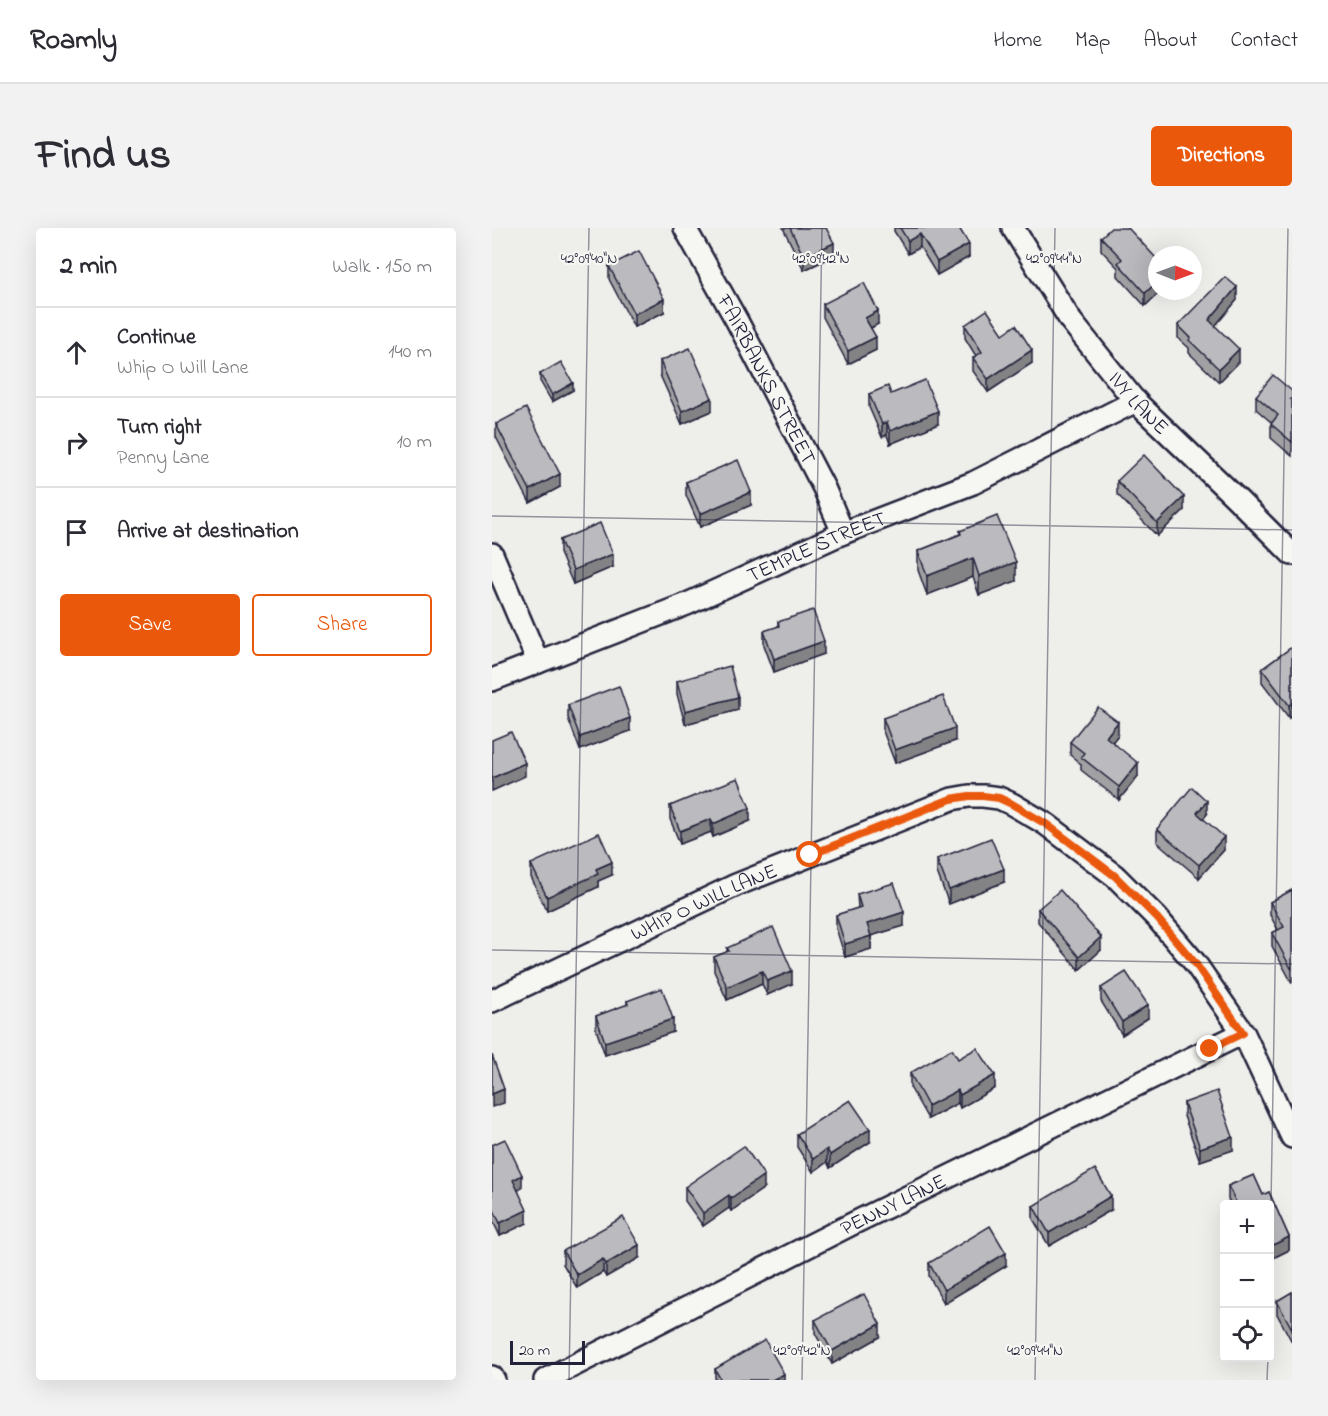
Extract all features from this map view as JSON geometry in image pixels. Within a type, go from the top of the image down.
[{"type":"street","name":"FAIRBANKS STREET","points":[[685,228],[819,478],[843,533]]},
{"type":"street","name":"IVY LANE","points":[[1013,228],[1071,321],[1136,401],[1292,554]]},
{"type":"street","name":"TEMPLE STREET","points":[[492,680],[687,604],[843,533],[973,483],[1136,401]]},
{"type":"street","points":[[492,554],[538,662]]},
{"type":"street","name":"WHIP O WILL LANE","points":[[492,1001],[736,885],[951,799],[969,796],[999,798],[1046,824],[1115,876],[1157,918],[1195,963],[1243,1033],[1292,1137]]},
{"type":"street","name":"PENNY LANE","points":[[545,1380],[854,1222],[1243,1033]]},
{"type":"building","points":[[790,228],[826,228],[834,243],[804,257]]},
{"type":"building","points":[[900,228],[959,228],[969,244],[937,262],[920,234],[908,241]]},
{"type":"building","points":[[1111,228],[1128,228],[1148,249],[1148,290],[1145,293],[1118,263],[1122,259],[1101,237]]},
{"type":"building","points":[[639,251],[664,299],[634,314],[609,266]]},
{"type":"building","points":[[1225,277],[1237,287],[1209,320],[1239,349],[1219,369],[1189,340],[1191,338],[1178,325]]},
{"type":"building","points":[[864,283],[878,311],[865,318],[876,337],[848,351],[823,304]]},
{"type":"building","points":[[987,310],[1003,334],[1016,325],[1032,350],[988,379],[973,358],[982,352],[965,325]]},
{"type":"building","points":[[690,348],[712,398],[682,411],[660,361]]},
{"type":"building","points":[[561,362],[573,383],[552,395],[540,374]]},
{"type":"building","points":[[1273,375],[1292,391],[1292,442],[1271,424],[1278,415],[1256,396]]},
{"type":"building","points":[[925,380],[938,411],[890,431],[887,422],[882,424],[869,394],[888,386],[891,394]]},
{"type":"building","points":[[526,408],[560,474],[530,490],[496,424]]},
{"type":"building","points":[[1144,455],[1184,497],[1157,523],[1117,481]]},
{"type":"building","points":[[738,460],[751,492],[700,514],[686,482]]},
{"type":"building","points":[[997,516],[1016,562],[979,576],[973,558],[927,576],[918,551],[961,534],[960,531]]},
{"type":"building","points":[[600,523],[613,554],[573,570],[560,540]]},
{"type":"building","points":[[813,610],[824,641],[774,659],[764,631],[779,626],[778,622]]},
{"type":"building","points":[[1292,647],[1292,703],[1289,705],[1262,669]]},
{"type":"building","points":[[730,666],[738,697],[685,711],[677,681]]},
{"type":"building","points":[[619,686],[630,718],[580,737],[568,705]]},
{"type":"building","points":[[943,696],[955,728],[895,750],[883,718]]},
{"type":"building","points":[[1098,707],[1118,722],[1106,737],[1138,763],[1119,787],[1081,757],[1084,753],[1070,742]]},
{"type":"building","points":[[511,732],[525,763],[492,778],[492,740]]},
{"type":"building","points":[[738,778],[750,808],[713,824],[711,819],[680,831],[670,806]]},
{"type":"building","points":[[1192,787],[1207,801],[1197,813],[1224,837],[1199,865],[1157,829]]},
{"type":"building","points":[[599,833],[612,862],[596,869],[598,874],[547,897],[531,864]]},
{"type":"building","points":[[991,838],[1004,869],[949,890],[937,859]]},
{"type":"building","points":[[894,883],[904,912],[867,924],[871,936],[845,944],[836,915],[861,907],[857,894]]},
{"type":"building","points":[[1060,890],[1101,937],[1079,957],[1038,909]]},
{"type":"building","points":[[1292,890],[1292,970],[1272,933],[1284,927],[1270,902]]},
{"type":"building","points":[[773,927],[792,971],[767,981],[762,971],[727,987],[714,957],[729,951],[727,948]]},
{"type":"building","points":[[1126,972],[1148,1005],[1122,1022],[1101,988]]},
{"type":"building","points":[[662,988],[673,1019],[605,1042],[596,1016]]},
{"type":"building","points":[[977,1048],[995,1075],[960,1095],[958,1090],[928,1106],[910,1073],[952,1049],[958,1059]]},
{"type":"building","points":[[492,1055],[504,1089],[492,1094]]},
{"type":"building","points":[[1217,1091],[1233,1137],[1200,1148],[1184,1103]]},
{"type":"building","points":[[850,1100],[870,1129],[830,1155],[827,1149],[813,1159],[797,1134]]},
{"type":"building","points":[[505,1139],[522,1175],[513,1180],[527,1210],[500,1223],[492,1206],[492,1145]]},
{"type":"building","points":[[744,1146],[764,1175],[731,1198],[729,1195],[703,1213],[685,1187]]},
{"type":"building","points":[[1095,1169],[1111,1196],[1049,1233],[1033,1206]]},
{"type":"building","points":[[1254,1175],[1263,1195],[1269,1192],[1273,1200],[1235,1200],[1228,1186]]},
{"type":"building","points":[[1274,1203],[1289,1237],[1274,1244]]},
{"type":"building","points":[[623,1217],[639,1245],[606,1264],[603,1259],[577,1275],[563,1251]]},
{"type":"building","points":[[990,1226],[1006,1253],[944,1290],[929,1263]]},
{"type":"building","points":[[1292,1292],[1292,1329],[1277,1301]]},
{"type":"building","points":[[864,1294],[880,1324],[832,1351],[815,1320]]},
{"type":"building","points":[[765,1340],[784,1374],[772,1380],[721,1380],[715,1369]]},
{"type":"route","points":[[810,855],[951,799],[983,796],[999,798],[1012,804],[1046,824],[1115,876],[1157,918],[1195,963],[1243,1033],[1210,1049]]}]
